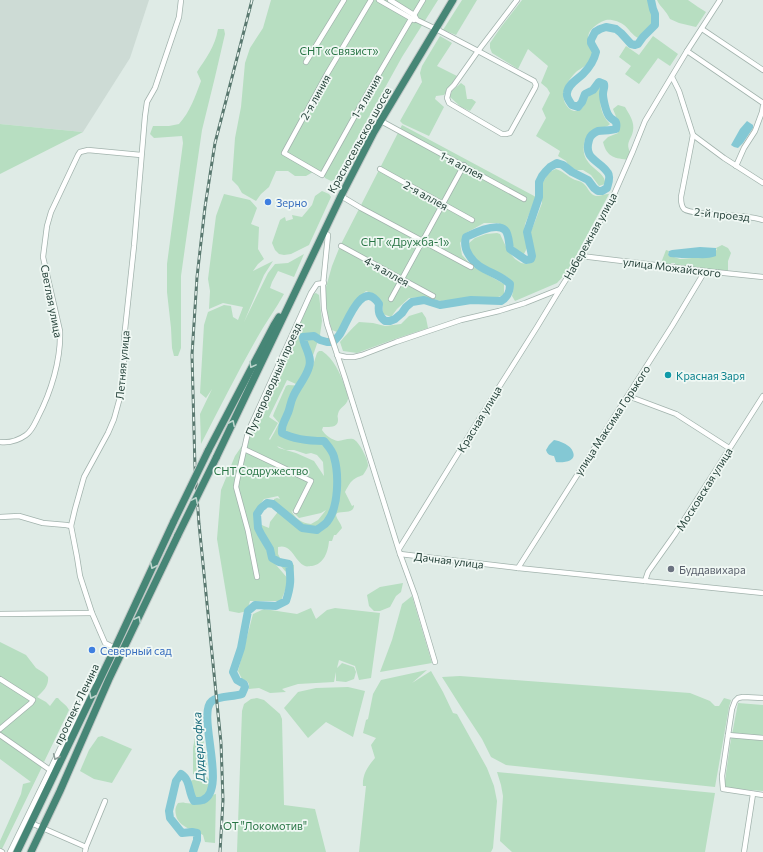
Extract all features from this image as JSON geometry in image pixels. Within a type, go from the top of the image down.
[{"type":"highway","name":"Красносельское шоссе","points":[[216,458],[340,196],[366,146],[453,0]]},
{"type":"highway","name":"Красносельское шоссе","points":[[174,521],[208,451],[274,325],[293,296]]},
{"type":"highway","name":"проспект Ленина","points":[[31,852],[109,679],[216,458]]},
{"type":"highway","name":"проспект Ленина","points":[[17,852],[174,521]]},
{"type":"street","name":"Летняя улица","points":[[115,648],[106,643],[92,613],[80,576],[71,526],[84,477],[108,433],[114,419],[122,390],[124,339],[147,102],[155,88],[179,17],[181,0]]},
{"type":"street","points":[[306,62],[344,0]]},
{"type":"street","name":"2-я линия","points":[[322,175],[284,153],[371,0]]},
{"type":"street","points":[[379,0],[436,29],[478,51],[534,81],[536,85],[535,88],[510,133],[506,134],[502,134],[449,103],[447,98],[449,90],[454,85],[478,51],[517,0]]},
{"type":"street","points":[[390,0],[412,17]]},
{"type":"street","points":[[412,17],[423,0]]},
{"type":"street","name":"Набережная улица","points":[[337,355],[354,357],[362,355],[461,320],[525,303],[560,289],[581,256],[612,199],[634,151],[645,121],[720,0]]},
{"type":"street","name":"1-я линия","points":[[322,175],[412,17]]},
{"type":"street","points":[[702,29],[763,70]]},
{"type":"street","points":[[687,51],[763,104],[755,131],[744,148],[736,166]]},
{"type":"street","name":"2-й проезд","points":[[672,77],[679,91],[693,136],[681,197],[684,209],[763,220]]},
{"type":"street","name":"1-я аллея","points":[[381,121],[524,199]]},
{"type":"street","points":[[693,136],[763,183]]},
{"type":"street","name":"Светлая улица","points":[[0,442],[15,440],[27,434],[34,425],[51,388],[60,342],[60,331],[43,257],[47,226],[51,212],[78,155],[80,152],[88,150],[141,155]]},
{"type":"street","points":[[392,300],[464,165]]},
{"type":"street","name":"2-я аллея","points":[[380,169],[472,220]]},
{"type":"street","points":[[340,196],[471,267]]},
{"type":"street","name":"Дачная улица","points":[[323,232],[328,235],[324,283],[324,308],[330,333],[400,554],[518,568],[763,593]]},
{"type":"street","name":"4-я аллея","points":[[341,246],[433,296]]},
{"type":"street","name":"улица Можайского","points":[[581,256],[763,277]]},
{"type":"street","name":"улица Максима Горького","points":[[518,568],[628,396],[705,271]]},
{"type":"street","name":"Путепроводный проезд","points":[[257,577],[248,531],[236,487],[244,449],[248,432],[312,293],[317,284],[324,283]]},
{"type":"street","name":"Красная улица","points":[[399,549],[560,289]]},
{"type":"street","points":[[628,396],[676,414],[729,448]]},
{"type":"street","name":"Московская улица","points":[[645,581],[648,572],[675,534],[763,396]]},
{"type":"street","points":[[244,449],[311,481],[296,511]]},
{"type":"street","points":[[0,517],[19,516],[43,523],[71,526]]},
{"type":"street","points":[[400,554],[415,595],[435,662]]},
{"type":"street","points":[[0,614],[92,613]]},
{"type":"street","points":[[10,852],[91,683],[101,676]]},
{"type":"street","points":[[0,679],[33,700],[0,729]]},
{"type":"street","points":[[763,698],[743,697],[738,698],[735,701],[732,709],[722,776],[723,788],[763,795]]},
{"type":"street","points":[[0,735],[50,770]]},
{"type":"street","points":[[728,735],[763,738]]},
{"type":"street","points":[[744,852],[753,794]]},
{"type":"street","points":[[31,823],[85,850],[105,801]]},
{"type":"shaded area","points":[[0,0],[149,0],[130,58],[83,132],[0,124]]},
{"type":"green space","name":"СНТ «Связист»","points":[[271,0],[438,0],[402,57],[334,180],[331,181],[325,178],[323,174],[313,172],[306,176],[295,176],[288,171],[276,171],[269,187],[256,201],[242,193],[232,180],[235,138],[241,107],[245,63],[250,48],[263,28]]},
{"type":"green space","points":[[462,0],[477,0],[456,35],[443,30]]},
{"type":"green space","points":[[522,0],[649,0],[653,22],[638,38],[624,25],[613,20],[604,21],[592,29],[589,33],[588,39],[593,54],[591,60],[573,75],[564,90],[563,95],[566,104],[571,110],[577,111],[582,109],[589,96],[596,88],[600,88],[600,102],[602,111],[606,120],[610,124],[606,127],[595,130],[588,135],[584,144],[584,152],[589,164],[605,179],[605,184],[599,186],[591,175],[583,170],[576,170],[569,166],[566,161],[558,156],[560,151],[536,136],[546,118],[542,109],[550,93],[541,83],[548,66],[528,49],[518,69],[492,53],[490,43]]},
{"type":"green space","points":[[657,0],[688,0],[706,12],[696,27],[679,23],[670,19]]},
{"type":"green space","points":[[218,29],[224,29],[225,34],[202,130],[181,276],[181,348],[178,356],[174,356],[167,292],[167,264],[183,143],[182,136],[154,138],[150,134],[153,126],[169,126],[179,124],[186,114],[192,104],[201,81],[197,72],[212,47]]},
{"type":"green space","points":[[440,36],[452,43],[437,66],[457,76],[444,95],[436,96],[435,99],[444,107],[429,136],[403,124],[400,121],[422,82],[420,73],[422,66]]},
{"type":"green space","points":[[653,36],[678,54],[670,66],[658,58],[639,84],[625,74],[631,66],[619,57],[626,46],[639,55]]},
{"type":"green space","points":[[461,83],[465,86],[467,99],[472,99],[476,102],[470,111],[461,107],[450,97],[452,91]]},
{"type":"green space","points":[[618,105],[625,107],[633,124],[633,131],[628,145],[632,155],[629,160],[620,159],[609,154],[603,142],[608,137],[618,133],[618,124],[613,109]]},
{"type":"green space","points":[[0,124],[83,132],[0,174]]},
{"type":"green space","name":"СНТ «Дружба-1»","points":[[402,125],[536,197],[525,224],[524,233],[527,248],[523,256],[512,245],[508,229],[498,223],[484,223],[466,233],[460,243],[462,255],[472,266],[504,284],[504,295],[495,298],[472,298],[441,301],[424,297],[409,298],[391,317],[383,314],[380,299],[366,291],[353,305],[337,332],[332,330],[325,308],[326,287],[332,266],[340,246]]},
{"type":"green space","points":[[556,169],[582,183],[591,193],[596,196],[609,194],[568,271],[557,283],[515,301],[512,296],[512,283],[509,279],[499,273],[479,265],[472,258],[466,247],[475,238],[486,234],[497,233],[500,234],[508,251],[515,259],[521,263],[527,264],[531,262],[533,258],[533,247],[530,240],[530,233],[542,203],[542,184],[549,172]]},
{"type":"green space","points":[[322,191],[329,194],[331,197],[309,245],[291,254],[279,254],[275,250],[272,243],[280,220],[285,217],[286,221],[293,219],[292,215],[302,217],[312,205],[315,196]]},
{"type":"green space","points":[[224,194],[250,200],[257,208],[251,224],[259,227],[258,249],[264,259],[253,271],[273,261],[264,275],[244,322],[268,273],[275,264],[288,263],[304,254],[294,277],[278,271],[272,282],[270,288],[284,294],[260,332],[201,444],[200,414],[212,389],[206,398],[200,393],[204,325],[208,312],[224,305],[231,306],[233,317],[238,320],[243,307],[223,303],[209,309],[210,291],[208,279],[216,216]]},
{"type":"green space","points":[[722,245],[728,248],[731,253],[728,261],[728,271],[675,266],[675,263],[671,263],[671,265],[661,263],[666,250],[669,251],[668,255],[680,259],[692,258],[717,250],[716,248]]},
{"type":"green space","name":"СНТ Содружество","points":[[316,293],[319,295],[322,321],[320,335],[309,367],[296,384],[287,380],[269,417],[278,423],[269,439],[270,440],[279,423],[273,416],[286,386],[303,384],[309,377],[317,353],[322,351],[330,358],[336,367],[345,387],[348,399],[339,412],[338,423],[335,426],[323,427],[322,430],[329,437],[338,441],[353,439],[358,443],[363,451],[368,466],[363,475],[352,481],[345,492],[352,506],[354,505],[354,508],[350,511],[337,513],[336,515],[342,528],[336,535],[334,535],[332,541],[329,541],[325,557],[320,563],[312,566],[306,566],[301,564],[290,550],[283,546],[278,547],[278,554],[280,558],[294,565],[293,573],[288,573],[285,571],[274,558],[259,526],[262,525],[269,528],[270,522],[277,513],[277,507],[274,499],[280,499],[278,496],[264,499],[257,509],[256,524],[271,559],[289,580],[281,601],[250,601],[247,611],[239,613],[229,611],[217,539],[221,490],[235,456],[250,434],[310,295]],"holes":[[[277,446],[286,450],[294,450],[306,454],[311,453],[317,455],[323,462],[324,476],[314,461],[296,453],[279,448]],[[291,510],[299,518],[321,513],[326,510],[318,520],[311,524],[299,520]]]},
{"type":"green space","points":[[422,312],[426,318],[428,328],[357,353],[343,351],[340,342],[359,322],[385,326],[401,324],[409,316]]},
{"type":"green space","points":[[403,583],[401,592],[396,596],[390,607],[380,611],[374,611],[369,606],[367,595],[380,587]]},
{"type":"green space","points":[[412,596],[432,663],[380,672],[392,640],[402,604]]},
{"type":"green space","points":[[311,608],[316,619],[327,610],[335,608],[380,613],[371,678],[359,680],[355,666],[339,660],[337,668],[342,663],[354,667],[356,672],[354,679],[346,682],[336,681],[336,672],[334,682],[298,684],[282,689],[286,692],[270,693],[259,688],[249,689],[249,684],[247,681],[242,679],[238,671],[253,614],[264,609],[297,614]]},
{"type":"green space","points":[[0,642],[26,655],[36,668],[48,677],[47,686],[37,697],[50,706],[56,698],[58,698],[67,706],[69,710],[44,762],[42,761],[40,766],[42,767],[2,849],[0,848],[0,841],[21,794],[23,784],[31,782],[0,759]]},
{"type":"green space","points":[[427,670],[412,683],[431,671],[453,713],[457,714],[487,768],[494,786],[497,801],[493,848],[491,852],[359,852],[366,786],[363,786],[363,778],[368,767],[375,758],[371,745],[376,738],[363,733],[366,720],[368,719],[373,694],[381,680]]},
{"type":"green space","points":[[460,676],[690,693],[710,701],[715,706],[719,706],[724,698],[731,700],[715,787],[506,765],[491,757],[482,739],[442,677]]},
{"type":"green space","points":[[348,687],[365,691],[353,737],[326,722],[308,738],[284,708],[298,692],[316,688]]},
{"type":"green space","name":"ОТ \"Локомотив\"","points":[[257,698],[264,700],[280,714],[282,719],[284,805],[315,809],[326,852],[237,852],[242,711],[244,704],[251,699]]},
{"type":"green space","points":[[738,703],[763,705],[763,791],[724,788]]},
{"type":"green space","points":[[197,727],[202,730],[207,766],[206,774],[202,776],[193,774],[193,748]]},
{"type":"green space","points":[[102,736],[132,749],[112,783],[94,779],[80,771],[89,750],[98,737]]},
{"type":"green space","points":[[497,772],[715,793],[705,852],[512,852],[500,841],[503,796]]},
{"type":"green space","points":[[207,777],[209,779],[211,786],[209,792],[199,799],[196,799],[193,794],[190,781]]},
{"type":"green space","points":[[216,794],[215,843],[205,842],[203,835],[187,828],[177,819],[175,810],[178,803],[202,803]]},
{"type":"water","points":[[747,121],[753,125],[753,128],[738,148],[734,147],[731,145],[740,129]]},
{"type":"water","points":[[700,247],[716,248],[716,256],[708,258],[685,258],[670,257],[668,255],[669,251],[672,250]]},
{"type":"water","points":[[554,440],[562,442],[570,447],[574,455],[571,460],[556,462],[554,456],[548,454],[546,450]]},
{"type":"waterway","name":"Дудергофка","points":[[193,852],[197,840],[197,833],[182,833],[170,818],[169,811],[176,781],[181,774],[184,777],[188,783],[194,801],[203,800],[210,793],[213,782],[213,767],[207,720],[208,708],[215,699],[242,694],[245,687],[244,684],[237,680],[233,672],[241,648],[248,611],[255,605],[276,606],[286,601],[290,587],[289,564],[279,562],[272,558],[270,549],[258,528],[257,514],[267,503],[273,504],[302,528],[317,530],[326,523],[331,516],[336,499],[336,464],[333,453],[324,441],[303,440],[282,433],[282,426],[289,411],[292,399],[306,375],[310,363],[303,337],[314,336],[320,340],[333,342],[340,334],[356,305],[361,299],[367,296],[373,297],[379,304],[379,314],[385,321],[395,319],[412,302],[424,300],[440,305],[471,300],[501,301],[505,298],[509,292],[510,284],[473,261],[466,249],[466,237],[486,229],[497,227],[501,228],[505,230],[507,234],[510,249],[526,260],[531,259],[532,256],[527,232],[539,197],[539,182],[550,167],[557,163],[563,165],[572,172],[588,180],[598,191],[602,191],[607,188],[609,175],[605,169],[590,156],[588,152],[589,140],[592,135],[598,131],[616,129],[616,122],[609,116],[605,105],[603,94],[604,84],[599,82],[593,90],[585,94],[578,107],[572,105],[568,100],[568,90],[593,61],[596,52],[591,40],[595,32],[606,27],[616,29],[631,44],[638,44],[655,25],[655,14],[651,0]]},
{"type":"railway","points":[[220,852],[223,800],[221,743],[199,524],[195,468],[192,355],[197,277],[205,207],[215,143],[252,0]]},
{"type":"place","name":"Зерно","points":[[268,202]]},
{"type":"place","name":"Красная Заря","points":[[668,375]]},
{"type":"place","name":"Буддавихара","points":[[671,569]]},
{"type":"place","name":"Северный сад","points":[[92,650]]}]
